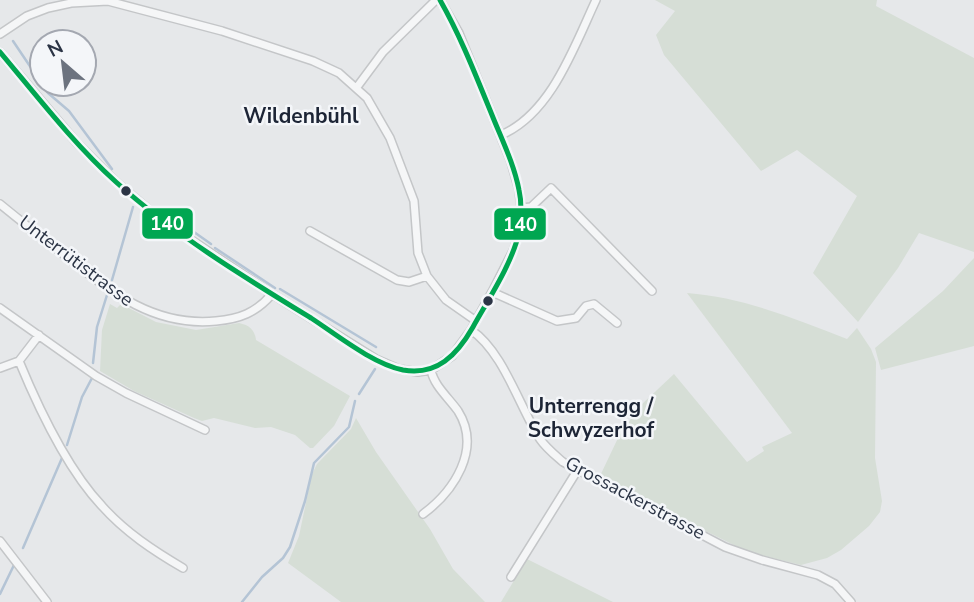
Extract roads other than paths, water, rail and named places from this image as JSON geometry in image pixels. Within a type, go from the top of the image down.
[{"type":"street","points":[[0,52],[76,142],[121,186],[172,229],[376,359],[410,372],[431,370],[452,356],[471,330],[514,249],[521,208],[516,176],[459,33],[438,0],[383,52],[357,87]]},
{"type":"street","points":[[501,135],[526,121],[541,106],[596,0]]},
{"type":"street","points":[[0,34],[47,4],[108,1],[313,61],[340,73],[357,87],[384,125],[416,210],[418,253],[427,276],[446,300],[476,321]]},
{"type":"street","points":[[521,208],[531,207],[551,188],[652,290]]},
{"type":"street","name":"Unterrütistrasse","points":[[0,204],[110,291],[133,306],[160,317],[184,321],[230,320],[254,312],[272,294]]},
{"type":"street","points":[[310,231],[397,281],[409,282],[427,276]]},
{"type":"street","points":[[492,292],[557,321],[576,318],[586,306],[594,304],[617,323]]},
{"type":"street","points":[[0,308],[96,376],[205,430]]},
{"type":"street","name":"Grossackerstrasse","points":[[471,330],[487,346],[512,383],[542,441],[564,462],[725,547],[818,575],[835,584],[851,602]]},
{"type":"street","points":[[0,368],[19,361],[39,335]]},
{"type":"street","points":[[19,361],[38,406],[89,492],[135,537],[183,568]]},
{"type":"street","points":[[423,514],[440,500],[448,489],[464,461],[468,446],[462,419],[436,383],[431,370]]},
{"type":"street","points":[[512,578],[577,471]]},
{"type":"street","points":[[0,541],[47,602]]},
{"type":"waterway","points":[[13,41],[48,93],[69,111],[112,169]]},
{"type":"waterway","points":[[112,280],[133,207]]},
{"type":"waterway","points":[[160,208],[211,244]]},
{"type":"waterway","points":[[215,248],[275,288]]},
{"type":"waterway","points":[[280,289],[376,347]]},
{"type":"waterway","points":[[93,363],[97,327],[107,295]]},
{"type":"waterway","points":[[359,394],[375,369]]},
{"type":"waterway","points":[[67,445],[82,397],[92,378]]},
{"type":"waterway","points":[[242,602],[290,547],[314,463],[349,427],[355,401]]},
{"type":"waterway","points":[[23,548],[62,458]]},
{"type":"waterway","points":[[0,594],[14,565]]},
{"type":"district","name":"Wildenbühl","points":[[301,116]]},
{"type":"district","name":"Unterrengg / Schwyzerhof","points":[[591,418]]}]
